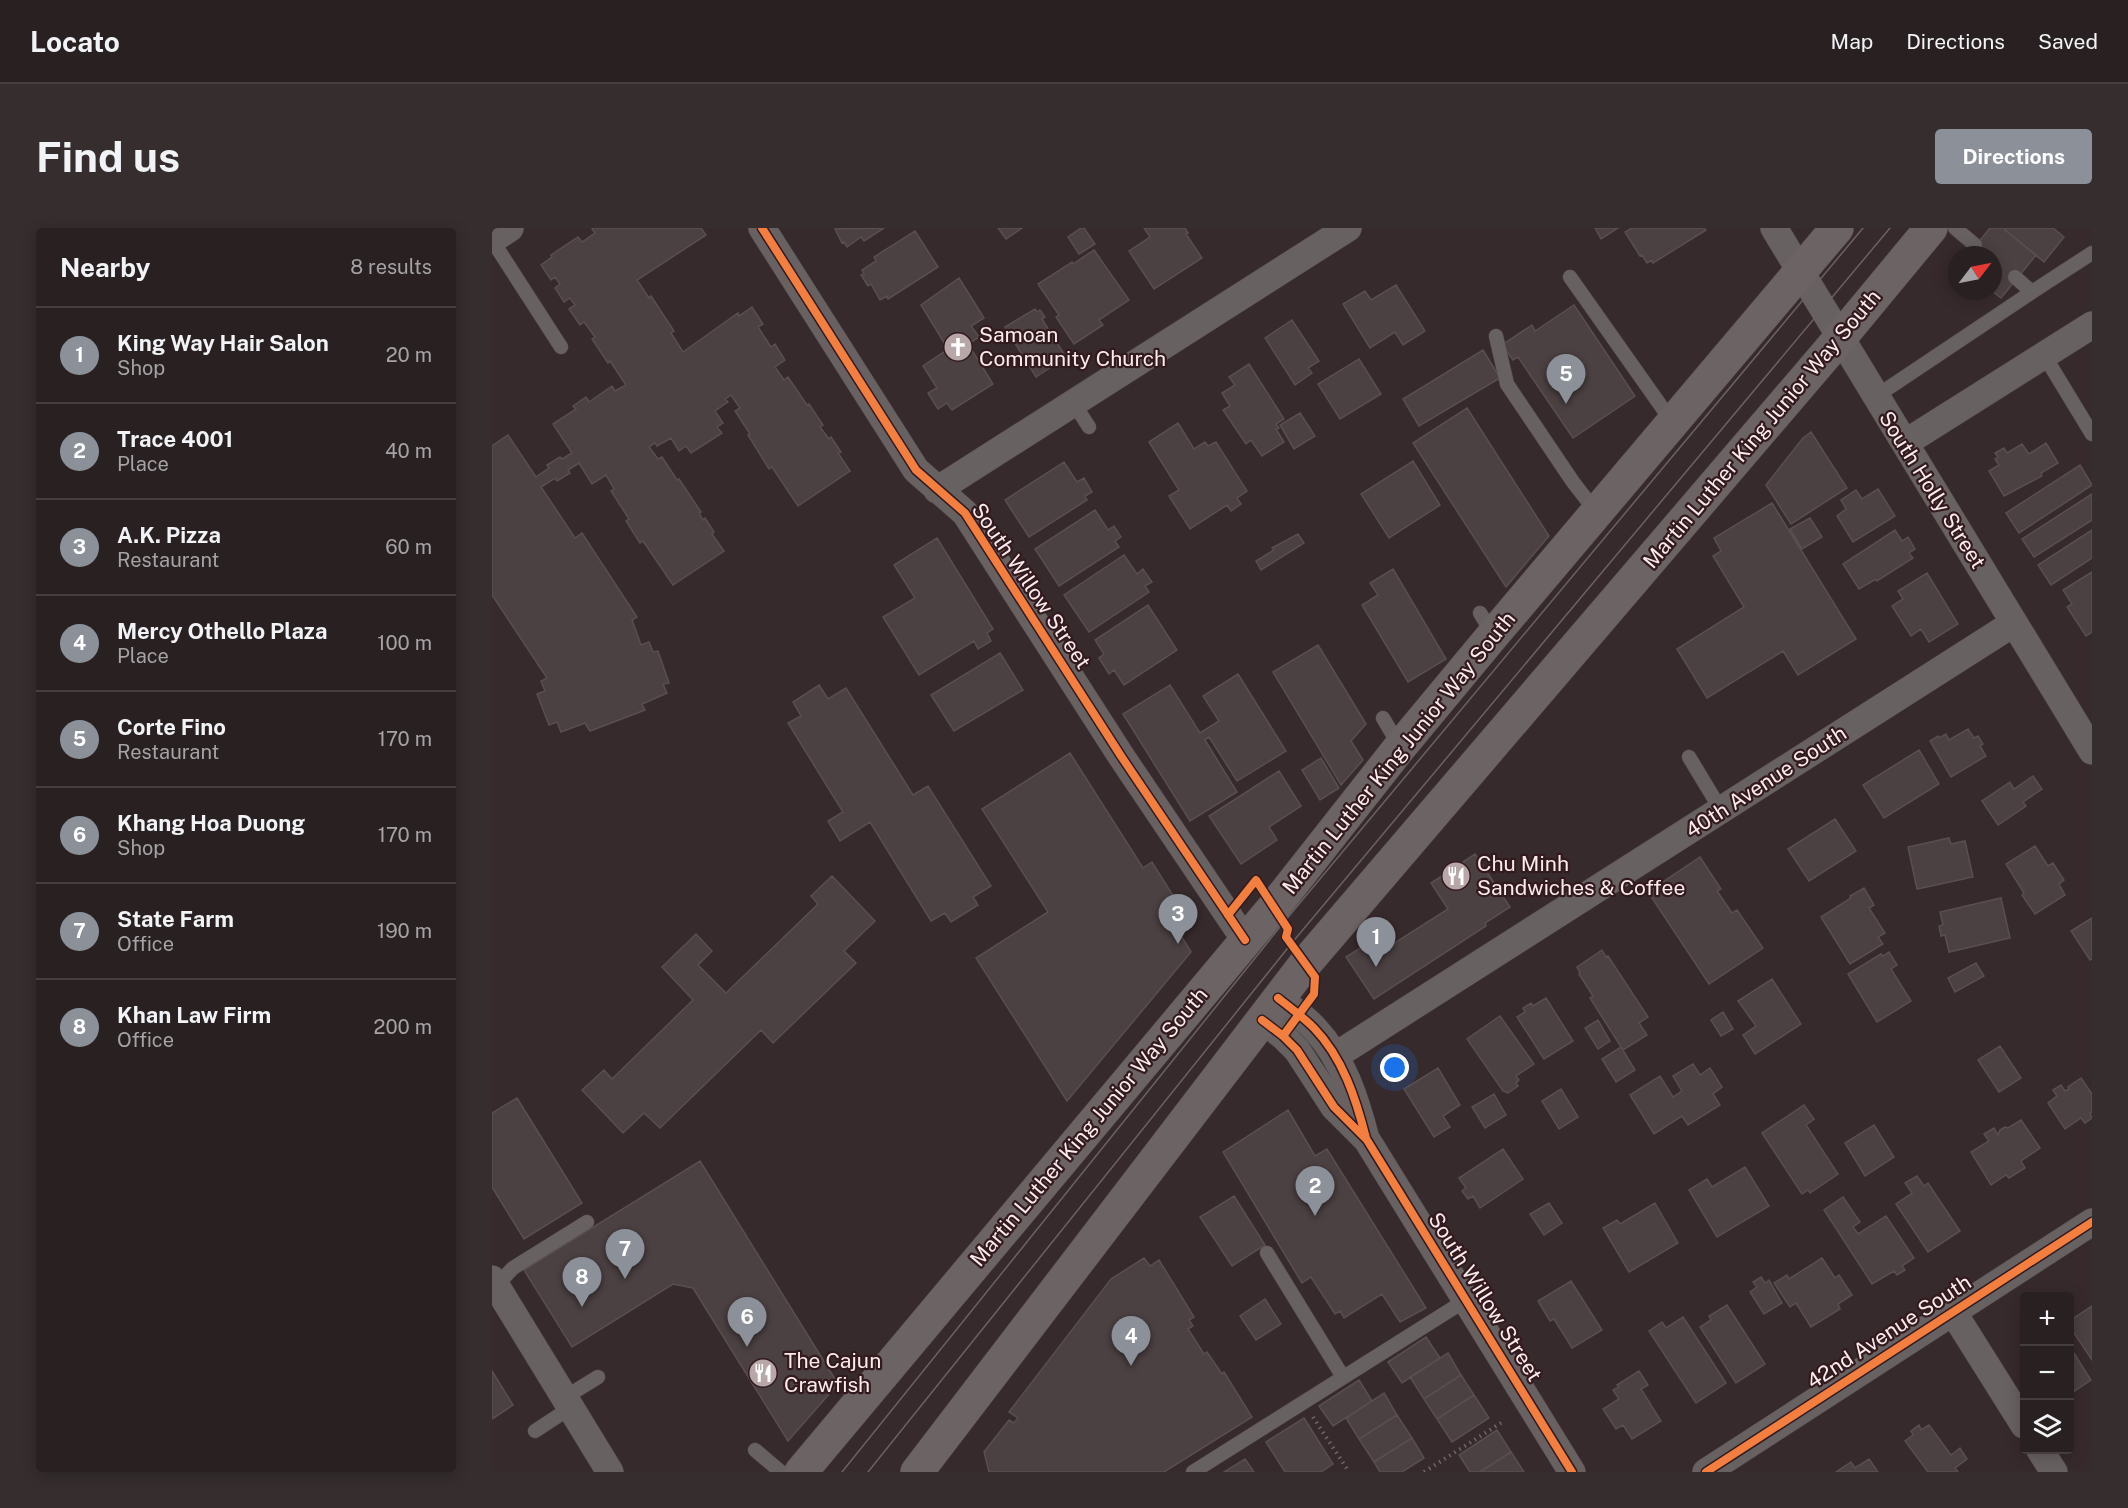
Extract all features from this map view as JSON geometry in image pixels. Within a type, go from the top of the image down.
[{"type":"main road","name":"Martin Luther King Junior Way South","points":[[801,1472],[1274,907],[1400,747],[1486,624],[1597,513],[1837,228]]},
{"type":"main road","name":"Martin Luther King Junior Way South","points":[[917,1472],[1320,946],[1840,338],[1931,228]]},
{"type":"street","points":[[492,240],[510,228]]},
{"type":"street","name":"South Willow Street","points":[[762,228],[916,470],[965,513],[1121,756],[1245,940]]},
{"type":"street","points":[[937,490],[1348,228]]},
{"type":"street","name":"South Holly Street","points":[[1774,228],[2092,751]]},
{"type":"street","points":[[1905,443],[2092,324]]},
{"type":"street","name":"40th Avenue South","points":[[1335,1056],[2014,623]]},
{"type":"street","name":"South Willow Street","points":[[1270,1009],[1316,1030],[1335,1056],[1356,1099],[1367,1140]]},
{"type":"street","name":"South Willow Street","points":[[1270,1009],[1334,1107],[1367,1140],[1572,1472]]},
{"type":"street","name":"42nd Avenue South","points":[[1706,1472],[2092,1222]]},
{"type":"street","points":[[493,1285],[610,1472]]},
{"type":"street","points":[[1953,1312],[2020,1417]]},
{"type":"street","points":[[2043,1454],[2054,1472]]},
{"type":"lane","points":[[1955,228],[1972,242],[1978,228]]},
{"type":"lane","points":[[492,240],[561,347]]},
{"type":"lane","points":[[1875,397],[2092,253]]},
{"type":"lane","points":[[1570,277],[1673,423]]},
{"type":"lane","points":[[2014,277],[2032,292]]},
{"type":"lane","points":[[1496,336],[1507,384],[1573,482],[1597,513]]},
{"type":"lane","points":[[2044,355],[2092,434]]},
{"type":"lane","points":[[1073,402],[1089,427]]},
{"type":"lane","points":[[1383,718],[1400,747]]},
{"type":"lane","points":[[1689,757],[1721,810]]},
{"type":"lane","points":[[493,1285],[513,1268],[587,1222]]},
{"type":"lane","points":[[1267,1253],[1343,1377]]},
{"type":"lane","points":[[1193,1472],[1466,1300]]},
{"type":"lane","points":[[535,1431],[598,1377]]},
{"type":"lane","points":[[756,1450],[781,1472]]},
{"type":"path","points":[[1303,1402],[1349,1472]]},
{"type":"path","points":[[1424,1472],[1504,1420]]},
{"type":"building","points":[[593,228],[701,228],[706,235],[637,280],[649,298],[651,296],[674,331],[671,333],[683,352],[738,313],[739,316],[752,307],[763,324],[758,327],[771,347],[775,344],[785,360],[775,367],[784,380],[788,377],[807,405],[809,404],[823,425],[820,427],[829,439],[831,437],[850,471],[798,506],[772,467],[769,469],[748,435],[750,434],[735,411],[740,408],[731,395],[725,399],[728,402],[715,411],[723,423],[717,427],[722,433],[691,453],[686,446],[679,451],[671,438],[657,446],[655,443],[649,447],[658,459],[662,457],[677,480],[679,479],[724,551],[673,585],[643,541],[640,543],[626,521],[629,519],[611,491],[614,489],[606,475],[592,484],[579,463],[568,470],[570,473],[557,481],[555,478],[541,487],[575,538],[582,533],[637,617],[632,620],[641,645],[649,642],[653,652],[658,651],[669,683],[663,684],[667,693],[642,704],[645,710],[590,731],[585,723],[561,732],[557,722],[549,725],[537,694],[545,691],[541,681],[547,678],[492,595],[492,446],[508,435],[536,477],[549,468],[547,465],[572,453],[553,424],[576,409],[573,406],[586,397],[589,402],[612,386],[615,391],[626,385],[592,339],[595,337],[584,322],[580,325],[569,309],[575,305],[570,298],[564,302],[555,288],[560,284],[555,277],[551,280],[541,265],[552,257],[551,255],[578,237],[582,242],[595,233]]},
{"type":"building","points":[[884,228],[864,241],[861,237],[847,247],[844,242],[842,243],[835,229]]},
{"type":"building","points":[[998,228],[1022,228],[1006,239]]},
{"type":"building","points":[[1084,228],[1095,244],[1079,254],[1068,237]]},
{"type":"building","points":[[1144,228],[1185,228],[1188,233],[1186,234],[1202,258],[1154,289],[1129,251],[1150,237]]},
{"type":"building","points":[[1595,228],[1618,228],[1601,239]]},
{"type":"building","points":[[1632,228],[1704,228],[1706,230],[1653,263],[1652,260],[1647,263],[1625,232]]},
{"type":"building","points":[[1990,228],[2007,228],[2005,230],[2036,255],[2002,297],[2002,246],[1975,246]]},
{"type":"building","points":[[2007,228],[2053,228],[2064,237],[2044,262],[2005,230]]},
{"type":"building","points":[[915,231],[938,267],[888,299],[887,296],[880,300],[871,284],[868,286],[861,275],[864,274],[862,270],[876,261],[874,257]]},
{"type":"building","points":[[1094,250],[1129,300],[1099,320],[1103,325],[1074,344],[1056,317],[1059,315],[1038,284]]},
{"type":"building","name":"Samoan Community Church","points":[[959,278],[984,318],[971,326],[979,337],[968,344],[993,384],[952,410],[947,403],[938,409],[928,393],[937,388],[923,366],[948,349],[921,305]]},
{"type":"building","points":[[1396,285],[1425,331],[1403,345],[1395,332],[1370,348],[1343,304],[1365,291],[1371,300]]},
{"type":"building","points":[[1574,305],[1635,396],[1573,438],[1518,357],[1513,360],[1502,345],[1532,325],[1535,331]]},
{"type":"building","points":[[1035,309],[1037,312],[1040,310],[1045,317],[1042,319],[1066,357],[1036,377],[1005,327]]},
{"type":"building","points":[[1292,320],[1319,361],[1308,368],[1312,373],[1295,385],[1265,338]]},
{"type":"building","points":[[1483,350],[1500,378],[1419,426],[1403,399]]},
{"type":"building","points":[[1359,359],[1381,394],[1340,419],[1318,384]]},
{"type":"building","points":[[1249,364],[1284,419],[1276,424],[1279,428],[1276,429],[1284,442],[1262,456],[1251,440],[1246,444],[1223,410],[1230,406],[1222,393],[1235,385],[1229,377]]},
{"type":"building","points":[[1467,408],[1549,536],[1506,587],[1413,443]]},
{"type":"building","points":[[1300,413],[1315,436],[1294,449],[1280,425]]},
{"type":"building","points":[[1178,423],[1194,449],[1205,442],[1208,446],[1216,442],[1247,491],[1237,498],[1241,504],[1231,511],[1227,505],[1190,529],[1169,496],[1179,490],[1149,442]]},
{"type":"building","points":[[1811,432],[1847,488],[1791,524],[1766,485],[1803,438]]},
{"type":"building","points":[[2046,443],[2058,463],[2041,473],[2042,476],[2004,496],[1989,471],[1999,465],[1995,459],[1998,457],[1995,453],[2004,448],[2007,453],[2022,444],[2029,454]]},
{"type":"building","points":[[1413,461],[1440,505],[1389,538],[1361,494]]},
{"type":"building","points":[[1064,462],[1077,482],[1084,478],[1092,492],[1085,496],[1087,500],[1029,537],[1005,500]]},
{"type":"building","points":[[2080,465],[2092,485],[2019,533],[2006,513]]},
{"type":"building","points":[[1878,489],[1895,516],[1853,542],[1837,516],[1846,509],[1841,500],[1856,490],[1862,499]]},
{"type":"building","points":[[2092,494],[2092,520],[2034,557],[2022,539]]},
{"type":"building","points":[[1772,503],[1856,639],[1798,675],[1783,651],[1707,698],[1677,649],[1744,607],[1713,556],[1721,551],[1714,538]]},
{"type":"building","points":[[1095,510],[1108,530],[1114,526],[1121,537],[1115,541],[1119,547],[1059,586],[1035,549]]},
{"type":"building","points":[[1810,518],[1822,537],[1802,549],[1790,529]]},
{"type":"building","points":[[1895,530],[1902,541],[1908,537],[1915,549],[1909,553],[1913,558],[1877,581],[1876,579],[1859,589],[1843,564]]},
{"type":"building","points":[[2092,530],[2092,558],[2051,585],[2038,565]]},
{"type":"building","points":[[1298,534],[1304,543],[1261,570],[1256,561],[1274,550],[1272,548]]},
{"type":"building","points":[[937,538],[993,629],[987,633],[991,641],[978,649],[974,641],[919,675],[883,617],[915,598],[894,565]]},
{"type":"building","points":[[1124,555],[1137,574],[1143,569],[1152,582],[1145,586],[1149,592],[1089,632],[1064,595]]},
{"type":"building","points":[[1393,569],[1446,659],[1408,682],[1362,605],[1378,595],[1370,583]]},
{"type":"building","points":[[2092,572],[2092,632],[2086,636],[2067,607],[2072,604],[2063,590]]},
{"type":"building","points":[[1927,573],[1958,624],[1929,642],[1921,629],[1911,636],[1892,606],[1903,599],[1898,591]]},
{"type":"building","points":[[1148,605],[1177,650],[1124,685],[1114,670],[1109,674],[1099,658],[1104,654],[1095,640]]},
{"type":"building","points":[[1318,645],[1366,724],[1351,741],[1363,760],[1341,785],[1273,672]]},
{"type":"building","points":[[1000,653],[1023,690],[954,731],[931,695]]},
{"type":"building","points":[[1238,674],[1286,751],[1237,781],[1209,737],[1205,740],[1237,792],[1190,821],[1123,714],[1170,685],[1200,733],[1219,721],[1203,696]]},
{"type":"building","points":[[819,685],[828,699],[846,688],[913,795],[928,786],[991,886],[973,897],[978,905],[951,922],[945,913],[931,921],[870,822],[840,841],[828,821],[843,812],[788,723],[801,716],[793,702]]},
{"type":"building","points":[[1968,729],[1974,738],[1978,736],[1983,744],[1980,746],[1986,756],[1951,777],[1930,741],[1946,734],[1949,740]]},
{"type":"building","points":[[1919,750],[1939,784],[1884,818],[1863,785]]},
{"type":"building","points":[[1070,753],[1143,868],[1152,862],[1187,918],[1175,926],[1191,952],[1067,1101],[976,958],[1048,912],[982,809]]},
{"type":"building","points":[[1321,758],[1339,788],[1320,800],[1302,770]]},
{"type":"building","points":[[1279,771],[1301,806],[1269,827],[1277,840],[1241,864],[1209,816]]},
{"type":"building","points":[[2033,776],[2042,789],[2023,802],[2026,806],[1998,825],[1982,801],[2010,782],[2014,789]]},
{"type":"building","points":[[1835,819],[1856,851],[1809,881],[1788,849]]},
{"type":"building","points":[[1949,838],[1951,844],[1965,841],[1973,877],[1917,889],[1908,847]]},
{"type":"building","points":[[2035,846],[2048,866],[2053,863],[2064,880],[2059,884],[2065,895],[2035,914],[2006,864]]},
{"type":"building","points":[[1475,854],[1510,907],[1485,923],[1486,926],[1374,999],[1346,957],[1379,936],[1387,948],[1448,909],[1431,883]]},
{"type":"building","points":[[1700,857],[1721,889],[1717,891],[1732,913],[1737,910],[1763,948],[1709,984],[1648,892]]},
{"type":"building","points":[[832,876],[875,921],[844,951],[856,963],[773,1043],[761,1030],[660,1128],[644,1113],[623,1133],[582,1090],[604,1070],[612,1079],[693,1000],[662,967],[696,934],[712,951],[698,965],[726,993],[818,904],[811,896]]},
{"type":"building","points":[[1864,888],[1874,905],[1869,908],[1885,933],[1878,937],[1883,944],[1850,964],[1821,917]]},
{"type":"building","points":[[2001,898],[2010,938],[1949,952],[1945,935],[1941,936],[1939,926],[1943,925],[1940,912]]},
{"type":"building","points":[[2092,918],[2092,959],[2090,960],[2071,931]]},
{"type":"building","points":[[1602,950],[1648,1017],[1639,1023],[1647,1035],[1623,1050],[1590,998],[1593,996],[1577,967]]},
{"type":"building","points":[[1889,952],[1897,965],[1891,969],[1911,1001],[1877,1022],[1848,974],[1881,954],[1883,956]]},
{"type":"building","points":[[1976,963],[1984,976],[1955,992],[1948,978]]},
{"type":"building","points":[[1772,979],[1801,1024],[1755,1054],[1743,1035],[1756,1026],[1738,1001]]},
{"type":"building","points":[[1546,998],[1573,1041],[1544,1059],[1517,1017],[1525,1012],[1523,1008],[1531,1003],[1533,1006]]},
{"type":"building","points":[[1723,1012],[1733,1029],[1721,1036],[1711,1020]]},
{"type":"building","points":[[1500,1016],[1534,1064],[1516,1076],[1519,1080],[1516,1083],[1518,1086],[1508,1093],[1503,1091],[1467,1039]]},
{"type":"building","points":[[1598,1020],[1610,1041],[1598,1049],[1585,1028]]},
{"type":"building","points":[[2000,1046],[2021,1078],[1999,1092],[1978,1060]]},
{"type":"building","points":[[1621,1047],[1635,1070],[1616,1082],[1602,1059]]},
{"type":"building","points":[[1693,1064],[1700,1075],[1710,1068],[1722,1087],[1713,1094],[1720,1105],[1688,1125],[1682,1116],[1654,1134],[1630,1095],[1660,1076],[1673,1097],[1682,1091],[1673,1076]]},
{"type":"building","points":[[1438,1068],[1460,1105],[1443,1116],[1450,1127],[1434,1137],[1404,1089]]},
{"type":"building","points":[[2081,1078],[2092,1094],[2092,1112],[2090,1113],[2092,1118],[2085,1123],[2081,1118],[2065,1129],[2048,1103],[2057,1096],[2053,1090],[2061,1085],[2065,1091]]},
{"type":"building","points":[[1561,1089],[1578,1117],[1559,1129],[1542,1101]]},
{"type":"building","points":[[1494,1094],[1506,1115],[1485,1128],[1472,1107]]},
{"type":"building","points":[[517,1098],[582,1203],[524,1239],[492,1187],[492,1113]]},
{"type":"building","points":[[1804,1105],[1814,1119],[1806,1125],[1838,1174],[1810,1193],[1808,1190],[1802,1194],[1762,1133]]},
{"type":"building","points":[[1288,1110],[1315,1156],[1327,1149],[1426,1308],[1400,1322],[1382,1294],[1344,1318],[1340,1311],[1335,1314],[1311,1277],[1302,1283],[1223,1152]]},
{"type":"building","points":[[2021,1120],[2040,1148],[2021,1161],[2025,1168],[2009,1178],[2006,1175],[1991,1185],[1971,1152],[1989,1141],[1984,1134],[1994,1128],[1998,1135],[2000,1130]]},
{"type":"building","points":[[1874,1125],[1894,1157],[1865,1176],[1845,1143]]},
{"type":"building","points":[[1503,1149],[1523,1179],[1480,1208],[1473,1196],[1468,1199],[1462,1191],[1466,1188],[1459,1178]]},
{"type":"building","points":[[700,1161],[838,1384],[788,1441],[693,1288],[673,1284],[572,1347],[524,1270]]},
{"type":"building","points":[[1745,1167],[1769,1206],[1717,1237],[1689,1190],[1707,1179],[1712,1187]]},
{"type":"building","points":[[1917,1176],[1924,1186],[1928,1183],[1960,1231],[1928,1252],[1896,1204],[1912,1193],[1905,1183]]},
{"type":"building","points":[[1234,1196],[1265,1245],[1232,1266],[1200,1217]]},
{"type":"building","points":[[1843,1197],[1860,1222],[1853,1227],[1858,1234],[1886,1216],[1914,1258],[1902,1266],[1905,1270],[1897,1275],[1894,1271],[1872,1284],[1824,1210]]},
{"type":"building","points":[[1549,1203],[1562,1223],[1544,1235],[1530,1214]]},
{"type":"building","points":[[1655,1203],[1678,1243],[1629,1272],[1603,1228],[1617,1220],[1620,1224]]},
{"type":"building","points":[[1144,1258],[1150,1266],[1159,1260],[1194,1317],[1189,1320],[1193,1326],[1188,1329],[1204,1354],[1207,1352],[1222,1374],[1224,1372],[1252,1417],[1164,1472],[989,1472],[984,1452],[1009,1420],[1014,1423],[1018,1418],[1009,1412],[1111,1279]]},
{"type":"building","points":[[1822,1258],[1835,1278],[1839,1275],[1852,1295],[1838,1304],[1840,1309],[1811,1327],[1796,1303],[1790,1307],[1774,1283],[1787,1275],[1789,1279]]},
{"type":"building","points":[[1761,1277],[1765,1283],[1769,1280],[1782,1303],[1764,1314],[1750,1292],[1757,1287],[1753,1282]]},
{"type":"building","points":[[1571,1281],[1602,1330],[1572,1348],[1554,1319],[1550,1321],[1538,1301]]},
{"type":"building","points":[[1265,1299],[1281,1324],[1256,1340],[1240,1316]]},
{"type":"building","points":[[1727,1305],[1765,1364],[1736,1383],[1700,1327],[1711,1320],[1709,1316]]},
{"type":"building","points":[[2092,1306],[2092,1360],[2074,1333],[2074,1318]]},
{"type":"building","points":[[1683,1317],[1726,1383],[1696,1403],[1649,1331],[1662,1322],[1666,1328]]},
{"type":"building","points":[[1426,1337],[1440,1358],[1402,1383],[1388,1362]]},
{"type":"building","points":[[1448,1353],[1461,1375],[1424,1399],[1410,1377]]},
{"type":"building","points":[[2074,1353],[2091,1380],[2074,1391]]},
{"type":"building","points":[[492,1371],[513,1405],[492,1419]]},
{"type":"building","points":[[1639,1371],[1648,1385],[1641,1389],[1661,1421],[1632,1439],[1623,1425],[1616,1429],[1603,1409],[1619,1399],[1613,1390],[1619,1387],[1617,1385]]},
{"type":"building","points":[[1461,1375],[1474,1395],[1437,1419],[1424,1399]]},
{"type":"building","points":[[1359,1380],[1372,1401],[1333,1426],[1319,1406]]},
{"type":"building","points":[[1384,1393],[1397,1415],[1359,1439],[1346,1418]]},
{"type":"building","points":[[1474,1395],[1489,1418],[1452,1442],[1437,1419]]},
{"type":"building","points":[[1397,1415],[1412,1438],[1374,1462],[1359,1439]]},
{"type":"building","points":[[1304,1418],[1333,1464],[1321,1472],[1285,1472],[1266,1442]]},
{"type":"building","points":[[1919,1425],[1921,1430],[1929,1425],[1951,1455],[1960,1448],[1967,1459],[1955,1468],[1958,1472],[1928,1472],[1905,1441],[1913,1435],[1911,1431]]},
{"type":"building","points":[[1497,1430],[1511,1452],[1480,1472],[1470,1472],[1459,1455]]},
{"type":"building","points":[[1412,1438],[1424,1458],[1402,1472],[1380,1472],[1374,1462]]},
{"type":"building","points":[[1511,1452],[1524,1472],[1480,1472]]},
{"type":"building","points":[[1245,1459],[1254,1472],[1224,1472]]},
{"type":"building","points":[[1869,1459],[1878,1472],[1836,1472],[1851,1462],[1855,1468]]},
{"type":"tram line","points":[[842,1472],[1284,922],[1863,228]]},
{"type":"tram line","points":[[868,1472],[1291,944],[1890,228]]},
{"type":"cycle path","points":[[762,228],[916,470],[965,513],[1121,756],[1245,940]]},
{"type":"cycle path","points":[[1228,915],[1256,880],[1288,929],[1286,937],[1315,977],[1314,994],[1283,1036]]},
{"type":"cycle path","points":[[1278,998],[1314,1028],[1333,1052],[1353,1094],[1366,1138]]},
{"type":"cycle path","points":[[1262,1020],[1297,1050],[1334,1107],[1367,1140],[1572,1472]]},
{"type":"cycle path","points":[[1706,1472],[2092,1222]]},
{"type":"place","name":"Samoan Community Church","points":[[958,347]]},
{"type":"place","name":"Corte Fino","points":[[1566,404]]},
{"type":"place","name":"Chu Minh Sandwiches & Coffee","points":[[1456,876]]},
{"type":"place","name":"A.K. Pizza","points":[[1178,944]]},
{"type":"place","name":"King Way Hair Salon","points":[[1376,967]]},
{"type":"place","name":"Trace 4001","points":[[1315,1216]]},
{"type":"place","name":"State Farm","points":[[625,1279]]},
{"type":"place","name":"Khan Law Firm","points":[[582,1307]]},
{"type":"place","name":"Khang Hoa Duong","points":[[747,1347]]},
{"type":"place","name":"Mercy Othello Plaza","points":[[1131,1366]]},
{"type":"place","name":"The Cajun Crawfish","points":[[763,1373]]}]
